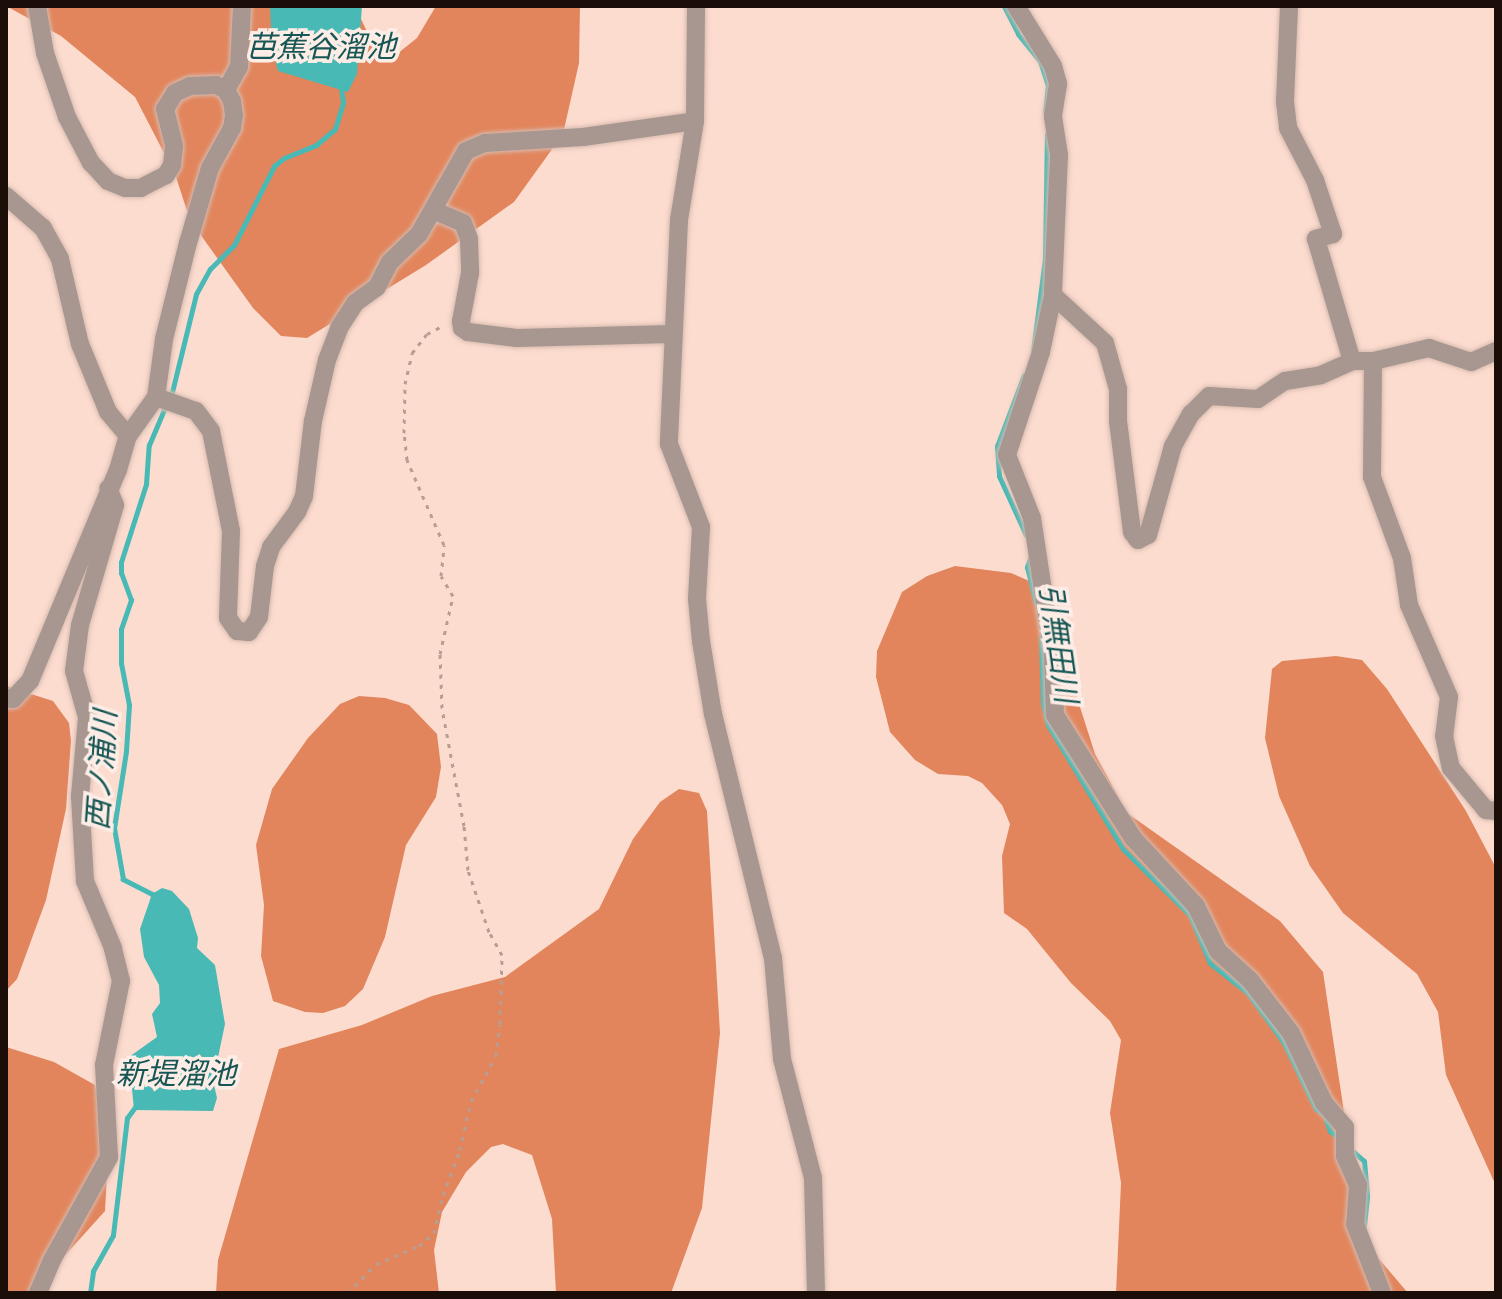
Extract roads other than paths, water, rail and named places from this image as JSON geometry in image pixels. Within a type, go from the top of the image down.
[{"type":"street","points":[[6,698],[13,699],[30,681],[128,436],[156,397],[164,339],[188,243],[210,168],[232,128],[232,101],[226,90],[204,83],[190,86],[168,99],[165,119],[174,156],[166,175],[141,188],[125,188],[108,181],[91,163],[67,117],[45,53],[37,6]]},
{"type":"street","points":[[226,90],[239,67],[242,6]]},
{"type":"street","points":[[696,6],[695,121],[679,220],[669,444],[701,527],[697,599],[701,641],[713,714],[773,958],[782,1059],[813,1178],[816,1293]]},
{"type":"street","points":[[1016,6],[1053,66],[1058,84],[1053,117],[1059,155],[1053,295],[1041,352],[1007,455],[1032,518],[1053,656],[1055,715],[1133,838],[1196,906],[1218,951],[1250,980],[1291,1033],[1324,1103],[1345,1127],[1358,1185],[1355,1224],[1382,1293]]},
{"type":"street","points":[[1289,6],[1285,102],[1288,128],[1315,180],[1333,234],[1316,239],[1352,361]]},
{"type":"street","points":[[156,397],[196,411],[211,431],[231,531],[228,618],[237,631],[249,632],[259,617],[265,566],[271,547],[297,512],[304,496],[313,421],[327,360],[339,328],[355,303],[377,287],[390,262],[419,234],[435,211],[458,161],[475,146],[583,137],[695,121]]},
{"type":"street","points":[[6,196],[43,228],[60,259],[80,344],[108,412],[128,436]]},
{"type":"street","points":[[435,211],[463,223],[469,239],[470,273],[461,321],[462,328],[468,332],[517,338],[672,334]]},
{"type":"street","points":[[1053,295],[1105,343],[1118,389],[1118,421],[1132,532],[1138,540],[1148,535],[1173,446],[1191,414],[1209,396],[1258,399],[1285,381],[1321,375],[1352,361],[1373,361],[1429,348],[1471,362],[1496,351]]},
{"type":"street","points":[[1373,361],[1372,477],[1402,558],[1409,605],[1449,697],[1444,736],[1451,768],[1486,810],[1496,811]]},
{"type":"street","points":[[38,1293],[52,1260],[109,1157],[104,1065],[121,981],[113,948],[85,881],[80,796],[87,717],[74,671],[80,625],[115,505],[108,488]]},
{"type":"water","name":"芭蕉谷溜池","points":[[270,6],[362,6],[357,74],[348,92],[278,71],[272,48]]},
{"type":"water","name":"新堤溜池","points":[[162,888],[172,891],[189,909],[198,938],[197,948],[215,965],[225,1024],[213,1081],[217,1098],[213,1111],[134,1110],[129,1057],[157,1037],[152,1014],[160,1003],[159,985],[144,957],[140,929],[152,894]]},
{"type":"waterway","name":"引無田川","points":[[1004,6],[1018,34],[1040,61],[1048,85],[1045,112]]},
{"type":"waterway","name":"西ノ浦川","points":[[172,392],[196,294],[210,269],[234,245],[274,166],[284,158],[316,145],[335,129],[343,102],[341,87]]},
{"type":"waterway","name":"引無田川","points":[[1033,351],[1045,259],[1047,134]]},
{"type":"waterway","name":"引無田川","points":[[1024,375],[997,446],[999,476],[1026,535]]},
{"type":"waterway","name":"西ノ浦川","points":[[155,900],[152,894],[123,879],[114,828],[126,751],[129,705],[121,663],[121,629],[131,600],[121,573],[121,562],[146,484],[149,445],[164,409]]},
{"type":"waterway","name":"引無田川","points":[[1031,555],[1027,567],[1036,603]]},
{"type":"waterway","name":"引無田川","points":[[1041,637],[1043,703],[1048,725],[1123,849],[1190,915],[1210,963],[1248,993],[1284,1043],[1316,1109],[1324,1114],[1330,1131],[1339,1138]]},
{"type":"waterway","name":"西ノ浦川","points":[[90,1293],[93,1271],[113,1235],[127,1118],[137,1104]]},
{"type":"waterway","name":"引無田川","points":[[1349,1148],[1364,1161],[1367,1197],[1364,1227]]}]
